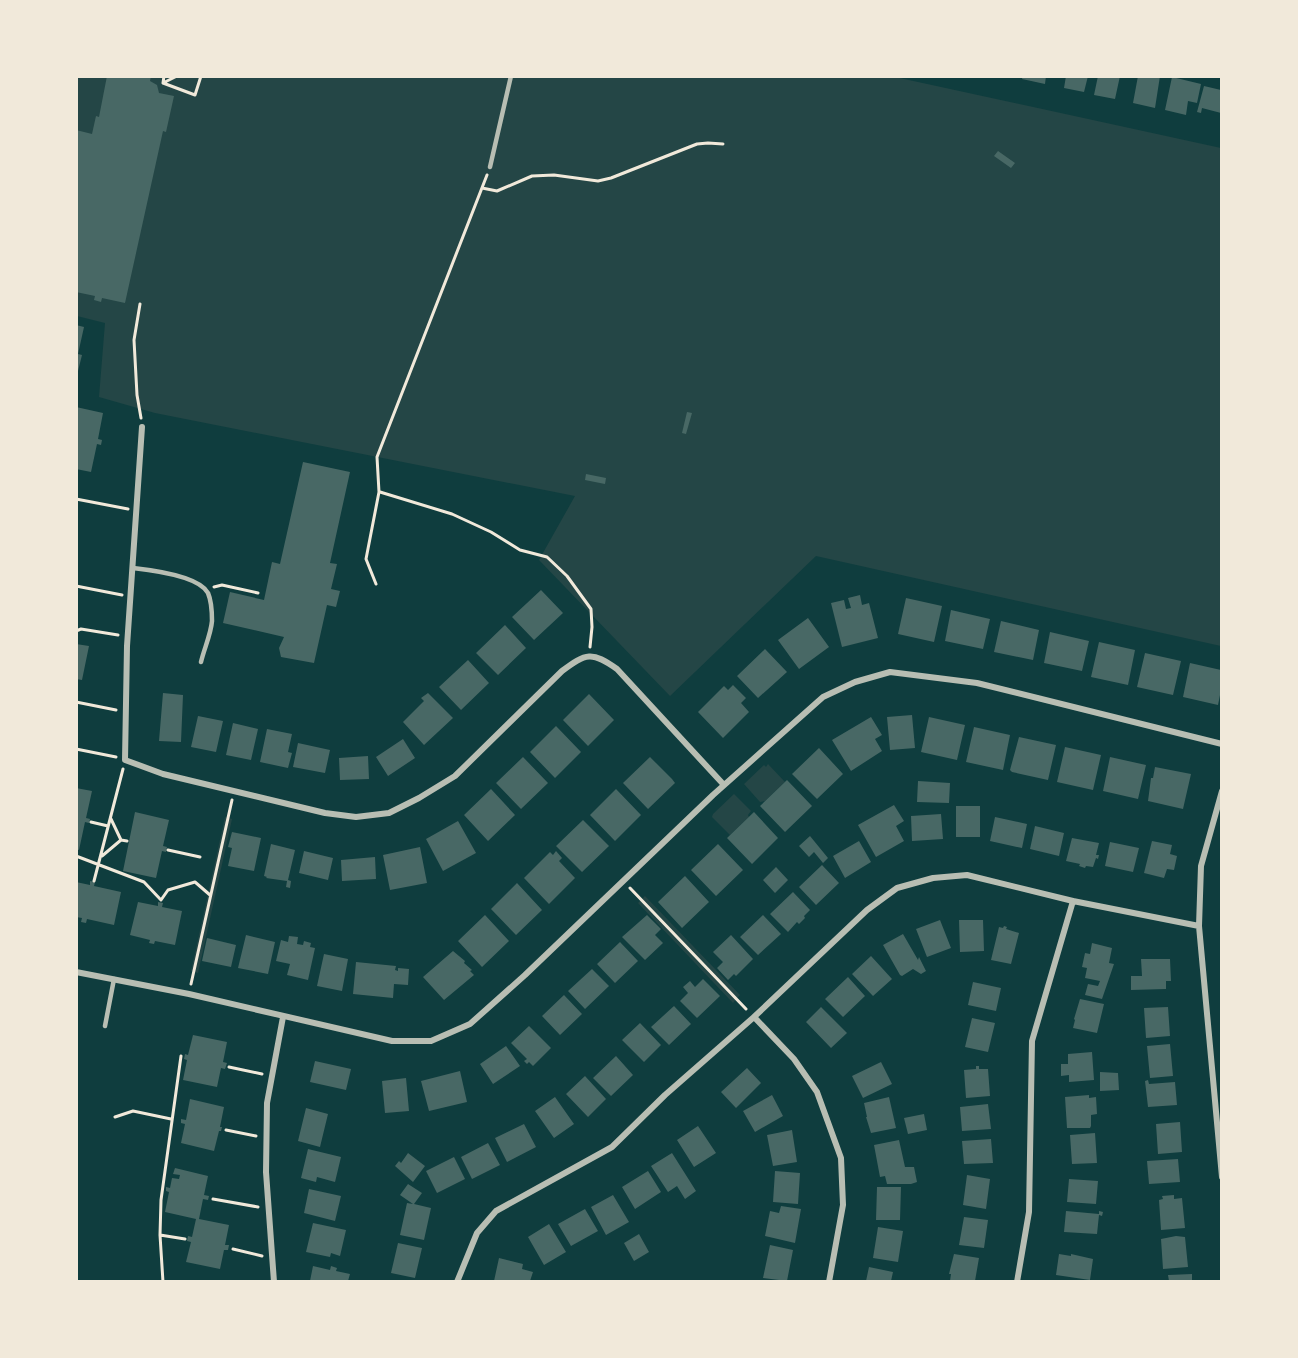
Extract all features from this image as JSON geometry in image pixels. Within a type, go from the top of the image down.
[{"type":"street","points":[[142,427],[127,646],[125,760],[163,774],[325,813],[356,817],[389,813],[455,776],[562,671],[575,661],[590,655],[604,660],[617,669],[724,785]]},
{"type":"street","points":[[76,972],[189,994],[392,1041],[431,1041],[470,1024],[525,975],[724,785],[823,697],[855,682],[890,672],[977,683],[1221,744]]},
{"type":"street","points":[[1221,791],[1201,866],[1199,926],[1221,1178]]},
{"type":"street","points":[[457,1281],[477,1233],[496,1211],[612,1147],[665,1095],[754,1017],[867,910],[897,888],[933,878],[967,875],[1073,902],[1199,926]]},
{"type":"street","points":[[1017,1281],[1029,1212],[1032,1041],[1073,902]]},
{"type":"street","points":[[274,1281],[269,1209],[267,1104],[283,1017]]},
{"type":"street","points":[[754,1017],[794,1059],[817,1092],[841,1158],[843,1205],[829,1281]]},
{"type":"lane","points":[[490,167],[511,76]]},
{"type":"lane","points":[[133,568],[155,571],[196,582],[207,591],[212,622],[201,662]]},
{"type":"lane","points":[[105,1026],[114,979]]},
{"type":"path","points":[[163,83],[164,76]]},
{"type":"path","points":[[163,83],[177,76]]},
{"type":"path","points":[[163,83],[195,95],[201,76]]},
{"type":"path","points":[[482,188],[497,191],[532,176],[554,175],[598,181],[697,144],[723,144]]},
{"type":"path","points":[[376,584],[366,559],[380,492],[377,457],[490,167]]},
{"type":"path","points":[[140,304],[134,340],[137,395],[142,427]]},
{"type":"path","points":[[380,492],[452,514],[491,532],[520,550],[547,557],[567,576],[591,609],[590,655]]},
{"type":"path","points":[[76,499],[118,507]]},
{"type":"path","points":[[76,585],[112,593]]},
{"type":"path","points":[[207,591],[222,585],[258,593]]},
{"type":"path","points":[[76,631],[81,629],[111,634]]},
{"type":"path","points":[[76,702],[104,708]]},
{"type":"path","points":[[76,749],[103,754]]},
{"type":"path","points":[[94,881],[125,760]]},
{"type":"path","points":[[189,994],[234,791]]},
{"type":"path","points":[[111,817],[122,840]]},
{"type":"path","points":[[91,822],[108,826]]},
{"type":"path","points":[[101,856],[122,840],[127,841]]},
{"type":"path","points":[[168,850],[200,857]]},
{"type":"path","points":[[76,856],[144,882],[161,900],[168,890],[195,882],[210,895]]},
{"type":"path","points":[[623,881],[754,1017]]},
{"type":"path","points":[[164,1281],[160,1234],[162,1191],[181,1056]]},
{"type":"path","points":[[229,1067],[272,1076]]},
{"type":"path","points":[[115,1118],[133,1111],[171,1119]]},
{"type":"path","points":[[226,1130],[267,1138]]},
{"type":"path","points":[[213,1199],[269,1209]]},
{"type":"path","points":[[160,1234],[184,1239]]},
{"type":"path","points":[[233,1249],[272,1259]]},
{"type":"shaded area","points":[[77,77],[895,77],[1221,148],[1221,646],[816,556],[670,696],[539,560],[575,496],[155,413],[99,397],[105,323],[77,316]]},
{"type":"shaded area","points":[[768,764],[785,782],[765,801],[760,802],[744,784]]},
{"type":"shaded area","points":[[734,794],[751,811],[749,817],[730,835],[712,817]]},
{"type":"shaded area","points":[[225,817],[232,819],[198,973],[191,971]]},
{"type":"shaded area","points":[[645,896],[740,995],[733,1003],[638,903]]},
{"type":"building","points":[[107,76],[151,76],[150,81],[157,85],[159,93],[174,96],[166,132],[163,131],[125,303],[102,298],[101,302],[94,300],[95,296],[76,292],[76,130],[92,134],[96,116],[99,117]]},
{"type":"building","points":[[1023,76],[1046,76],[1045,84],[1022,79]]},
{"type":"building","points":[[1066,76],[1088,76],[1084,92],[1064,88]]},
{"type":"building","points":[[1098,76],[1120,76],[1115,99],[1094,95]]},
{"type":"building","points":[[1138,76],[1160,76],[1155,108],[1133,103]]},
{"type":"building","points":[[1172,77],[1201,84],[1197,103],[1188,101],[1186,115],[1165,110]]},
{"type":"building","points":[[1204,86],[1221,90],[1221,113],[1202,108],[1201,113],[1197,112]]},
{"type":"building","points":[[998,151],[1015,163],[1011,168],[994,156]]},
{"type":"building","points":[[76,325],[84,327],[78,354],[82,355],[77,375]]},
{"type":"building","points":[[76,407],[103,413],[98,439],[102,440],[101,445],[97,444],[91,472],[76,469]]},
{"type":"building","points":[[687,412],[692,413],[686,434],[682,433]]},
{"type":"building","points":[[303,462],[350,472],[330,563],[337,564],[331,589],[340,591],[336,607],[327,605],[314,663],[281,657],[279,648],[284,637],[223,623],[230,592],[264,600],[272,562],[280,564]]},
{"type":"building","points":[[586,474],[606,478],[605,484],[585,480]]},
{"type":"building","points":[[541,590],[563,613],[534,640],[512,617]]},
{"type":"building","points":[[860,595],[862,605],[869,603],[878,638],[842,647],[831,603],[844,600],[846,609],[851,608],[848,598]]},
{"type":"building","points":[[906,598],[942,606],[934,642],[898,634]]},
{"type":"building","points":[[951,610],[990,619],[983,649],[945,641]]},
{"type":"building","points":[[808,618],[829,647],[799,669],[778,640]]},
{"type":"building","points":[[1001,621],[1039,630],[1033,660],[994,652]]},
{"type":"building","points":[[505,625],[526,648],[498,675],[476,653]]},
{"type":"building","points":[[1050,632],[1089,641],[1082,671],[1044,663]]},
{"type":"building","points":[[1099,642],[1135,650],[1128,685],[1091,677]]},
{"type":"building","points":[[76,644],[89,646],[82,680],[76,679]]},
{"type":"building","points":[[765,649],[787,672],[758,698],[737,676]]},
{"type":"building","points":[[1145,653],[1181,661],[1173,695],[1137,687]]},
{"type":"building","points":[[468,660],[489,683],[461,710],[439,687]]},
{"type":"building","points":[[1190,663],[1221,670],[1218,705],[1183,697]]},
{"type":"building","points":[[733,685],[746,698],[741,703],[749,712],[723,738],[698,712],[724,686],[728,690]]},
{"type":"building","points":[[163,693],[183,695],[181,742],[159,741]]},
{"type":"building","points":[[428,693],[453,718],[424,745],[403,722],[424,701],[421,698]]},
{"type":"building","points":[[589,694],[614,720],[588,746],[563,720]]},
{"type":"building","points":[[912,715],[915,748],[890,750],[887,717]]},
{"type":"building","points":[[198,716],[223,721],[216,752],[191,747]]},
{"type":"building","points":[[871,717],[882,735],[875,739],[882,751],[851,771],[832,740]]},
{"type":"building","points":[[929,717],[965,725],[957,760],[921,752]]},
{"type":"building","points":[[233,723],[258,729],[251,760],[226,755]]},
{"type":"building","points":[[556,726],[581,752],[555,778],[530,752]]},
{"type":"building","points":[[974,727],[1010,735],[1003,770],[966,762]]},
{"type":"building","points":[[267,729],[292,734],[288,752],[292,753],[288,768],[260,762]]},
{"type":"building","points":[[1019,737],[1056,745],[1048,780],[1010,770]]},
{"type":"building","points":[[403,739],[415,758],[388,776],[376,757]]},
{"type":"building","points":[[298,743],[330,750],[325,773],[293,767]]},
{"type":"building","points":[[1065,747],[1101,755],[1093,790],[1057,782]]},
{"type":"building","points":[[819,748],[843,774],[817,799],[792,774]]},
{"type":"building","points":[[368,756],[369,779],[340,780],[339,758]]},
{"type":"building","points":[[523,757],[548,783],[521,809],[496,783]]},
{"type":"building","points":[[650,757],[675,783],[648,809],[623,783]]},
{"type":"building","points":[[1110,757],[1146,765],[1138,799],[1103,791]]},
{"type":"building","points":[[1155,767],[1191,774],[1183,809],[1148,801]]},
{"type":"building","points":[[787,780],[812,806],[785,832],[760,806]]},
{"type":"building","points":[[918,781],[950,783],[949,803],[917,802]]},
{"type":"building","points":[[76,788],[92,791],[86,818],[90,819],[89,823],[85,822],[79,850],[76,849]]},
{"type":"building","points":[[491,789],[515,815],[488,841],[464,815]]},
{"type":"building","points":[[616,789],[641,815],[615,841],[590,815]]},
{"type":"building","points":[[894,805],[904,821],[896,826],[904,841],[876,857],[858,825]]},
{"type":"building","points":[[956,806],[980,806],[980,837],[956,837]]},
{"type":"building","points":[[135,812],[169,820],[163,846],[167,847],[166,852],[162,851],[156,878],[123,871]]},
{"type":"building","points":[[754,812],[778,838],[752,864],[727,838]]},
{"type":"building","points":[[941,814],[943,839],[912,841],[911,816]]},
{"type":"building","points":[[995,817],[1027,824],[1022,848],[990,841]]},
{"type":"building","points":[[583,820],[609,846],[582,872],[556,846]]},
{"type":"building","points":[[458,821],[476,853],[443,871],[426,839]]},
{"type":"building","points":[[1035,826],[1064,833],[1059,856],[1030,849]]},
{"type":"building","points":[[232,832],[261,838],[254,871],[228,866],[232,848],[228,847]]},
{"type":"building","points":[[810,836],[828,858],[823,863],[814,852],[809,857],[799,846]]},
{"type":"building","points":[[1072,838],[1099,843],[1096,855],[1099,855],[1098,859],[1096,858],[1093,867],[1086,866],[1085,868],[1079,866],[1080,864],[1066,861]]},
{"type":"building","points":[[859,841],[871,862],[845,878],[833,856]]},
{"type":"building","points":[[1152,841],[1172,845],[1170,854],[1177,856],[1174,870],[1167,869],[1164,878],[1144,873]]},
{"type":"building","points":[[1110,842],[1139,848],[1133,872],[1105,866]]},
{"type":"building","points":[[271,844],[295,850],[288,880],[291,881],[290,888],[286,887],[287,881],[264,876]]},
{"type":"building","points":[[718,844],[743,870],[716,896],[691,870]]},
{"type":"building","points":[[420,847],[427,883],[390,890],[383,855]]},
{"type":"building","points":[[304,851],[333,858],[328,880],[299,873]]},
{"type":"building","points":[[556,851],[562,858],[559,861],[575,878],[549,904],[524,878],[550,852],[553,855]]},
{"type":"building","points":[[375,857],[376,879],[342,881],[341,860]]},
{"type":"building","points":[[822,865],[839,883],[816,905],[799,887]]},
{"type":"building","points":[[776,867],[788,880],[775,893],[763,880]]},
{"type":"building","points":[[685,876],[709,902],[682,928],[658,902]]},
{"type":"building","points":[[90,881],[95,882],[94,886],[121,892],[114,925],[87,919],[86,923],[81,922],[82,918],[76,917],[76,882],[90,885]]},
{"type":"building","points":[[517,883],[542,910],[516,935],[491,909]]},
{"type":"building","points":[[793,892],[810,910],[799,924],[797,922],[788,932],[770,914]]},
{"type":"building","points":[[138,902],[158,906],[158,902],[163,903],[162,907],[182,911],[175,945],[155,941],[154,944],[149,943],[150,940],[130,935]]},
{"type":"building","points":[[485,915],[509,941],[482,967],[458,941]]},
{"type":"building","points":[[647,915],[661,929],[655,935],[663,943],[645,960],[622,937]]},
{"type":"building","points":[[763,915],[781,934],[758,955],[740,937]]},
{"type":"building","points":[[940,920],[951,948],[927,957],[916,929]]},
{"type":"building","points":[[959,920],[983,920],[984,951],[960,952]]},
{"type":"building","points":[[999,927],[1007,927],[1006,929],[1019,933],[1011,964],[991,960]]},
{"type":"building","points":[[903,934],[926,971],[921,974],[913,969],[900,975],[883,945]]},
{"type":"building","points":[[246,935],[275,942],[268,974],[238,968]]},
{"type":"building","points":[[731,935],[753,959],[736,976],[734,974],[728,980],[717,968],[723,962],[713,952]]},
{"type":"building","points":[[289,936],[298,937],[297,944],[303,945],[304,941],[311,943],[310,947],[315,948],[308,980],[287,975],[290,964],[276,961],[281,940],[288,942]]},
{"type":"building","points":[[207,938],[236,945],[231,967],[202,961]]},
{"type":"building","points":[[620,942],[638,961],[615,983],[597,964]]},
{"type":"building","points":[[1092,943],[1112,948],[1109,963],[1114,964],[1102,999],[1085,995],[1088,984],[1098,986],[1100,981],[1085,978],[1087,968],[1082,967],[1085,953],[1090,954]]},
{"type":"building","points":[[453,951],[465,961],[464,963],[474,975],[444,1000],[423,977]]},
{"type":"building","points":[[324,954],[348,959],[342,991],[317,986]]},
{"type":"building","points":[[871,956],[892,979],[873,996],[852,974]]},
{"type":"building","points":[[1141,959],[1170,959],[1171,981],[1166,981],[1166,989],[1131,990],[1131,976],[1142,976]]},
{"type":"building","points":[[356,962],[396,966],[395,970],[398,971],[398,968],[409,969],[408,985],[394,984],[393,998],[353,994]]},
{"type":"building","points":[[592,969],[609,986],[585,1009],[568,991]]},
{"type":"building","points":[[848,977],[865,996],[843,1017],[825,999]]},
{"type":"building","points":[[703,979],[720,996],[697,1018],[680,1001],[688,993],[683,987],[690,981],[695,987]]},
{"type":"building","points":[[973,982],[1001,988],[996,1011],[968,1005]]},
{"type":"building","points":[[564,995],[582,1014],[560,1035],[542,1016]]},
{"type":"building","points":[[1080,999],[1104,1004],[1097,1033],[1073,1028]]},
{"type":"building","points":[[674,1006],[691,1024],[669,1045],[651,1027]]},
{"type":"building","points":[[821,1007],[847,1033],[831,1048],[806,1022]]},
{"type":"building","points":[[1168,1007],[1170,1036],[1146,1038],[1144,1008]]},
{"type":"building","points":[[972,1018],[995,1023],[988,1052],[965,1047]]},
{"type":"building","points":[[640,1023],[661,1045],[644,1062],[622,1040]]},
{"type":"building","points":[[529,1026],[551,1048],[533,1066],[524,1061],[527,1059],[511,1043]]},
{"type":"building","points":[[193,1035],[227,1042],[223,1062],[227,1063],[225,1069],[221,1068],[217,1087],[183,1080],[187,1060],[184,1059],[185,1054],[188,1055]]},
{"type":"building","points":[[1170,1044],[1173,1076],[1150,1078],[1147,1046]]},
{"type":"building","points":[[506,1046],[520,1066],[493,1084],[480,1064]]},
{"type":"building","points":[[1092,1052],[1094,1080],[1069,1082],[1069,1075],[1061,1076],[1061,1064],[1068,1064],[1068,1054]]},
{"type":"building","points":[[616,1056],[633,1075],[611,1096],[593,1078]]},
{"type":"building","points":[[315,1061],[351,1069],[346,1090],[310,1082]]},
{"type":"building","points":[[881,1062],[892,1084],[863,1098],[852,1076]]},
{"type":"building","points":[[976,1066],[979,1066],[979,1069],[988,1069],[990,1096],[966,1098],[964,1070],[976,1069]]},
{"type":"building","points":[[747,1068],[761,1083],[736,1108],[721,1092]]},
{"type":"building","points":[[460,1071],[467,1102],[429,1111],[421,1081]]},
{"type":"building","points":[[1100,1072],[1118,1073],[1119,1090],[1100,1091]]},
{"type":"building","points":[[585,1076],[606,1099],[588,1117],[566,1094]]},
{"type":"building","points":[[406,1078],[409,1111],[385,1113],[382,1081]]},
{"type":"building","points":[[1148,1080],[1149,1084],[1175,1082],[1177,1105],[1148,1107],[1145,1081]]},
{"type":"building","points":[[772,1095],[783,1116],[755,1132],[743,1111]]},
{"type":"building","points":[[1089,1095],[1089,1098],[1096,1097],[1097,1114],[1091,1115],[1090,1128],[1067,1128],[1065,1097]]},
{"type":"building","points":[[555,1097],[574,1124],[554,1138],[535,1111]]},
{"type":"building","points":[[889,1097],[896,1128],[871,1133],[864,1103]]},
{"type":"building","points":[[190,1099],[224,1107],[220,1127],[222,1127],[214,1151],[181,1143],[185,1124],[181,1123],[181,1119],[186,1120]]},
{"type":"building","points":[[988,1104],[991,1129],[962,1131],[960,1107]]},
{"type":"building","points":[[306,1108],[328,1114],[320,1147],[298,1141]]},
{"type":"building","points":[[924,1114],[927,1130],[908,1134],[904,1118]]},
{"type":"building","points":[[1180,1122],[1182,1152],[1158,1154],[1156,1124]]},
{"type":"building","points":[[524,1124],[536,1147],[507,1162],[495,1138]]},
{"type":"building","points":[[698,1126],[716,1153],[694,1167],[677,1140]]},
{"type":"building","points":[[792,1130],[797,1162],[773,1166],[767,1135]]},
{"type":"building","points":[[1095,1133],[1097,1163],[1072,1164],[1070,1135]]},
{"type":"building","points":[[991,1139],[993,1163],[964,1164],[962,1141]]},
{"type":"building","points":[[899,1140],[905,1167],[914,1167],[917,1182],[887,1184],[885,1176],[880,1177],[874,1145]]},
{"type":"building","points":[[488,1143],[500,1165],[472,1179],[461,1157]]},
{"type":"building","points":[[308,1149],[341,1157],[335,1182],[317,1177],[316,1182],[301,1178]]},
{"type":"building","points":[[408,1153],[425,1166],[413,1182],[395,1166],[399,1161],[401,1163]]},
{"type":"building","points":[[672,1153],[696,1191],[685,1199],[677,1186],[668,1192],[651,1166]]},
{"type":"building","points":[[454,1157],[465,1179],[437,1193],[426,1171]]},
{"type":"building","points":[[1178,1159],[1180,1182],[1149,1184],[1147,1161]]},
{"type":"building","points":[[175,1168],[208,1176],[204,1195],[209,1196],[208,1200],[203,1199],[199,1219],[229,1225],[225,1245],[229,1245],[228,1250],[224,1250],[220,1269],[186,1262],[191,1242],[187,1241],[188,1236],[192,1237],[196,1219],[165,1212],[169,1192],[166,1191],[166,1187],[170,1188],[172,1178],[179,1179],[180,1175],[173,1174]]},
{"type":"building","points":[[648,1171],[661,1192],[635,1209],[622,1187]]},
{"type":"building","points":[[775,1171],[800,1173],[798,1204],[773,1202]]},
{"type":"building","points":[[967,1175],[990,1179],[986,1209],[963,1205]]},
{"type":"building","points":[[1069,1179],[1098,1181],[1096,1204],[1067,1202]]},
{"type":"building","points":[[408,1184],[422,1193],[414,1204],[431,1208],[424,1240],[400,1235],[407,1203],[413,1204],[400,1195]]},
{"type":"building","points":[[877,1187],[901,1187],[900,1220],[876,1220]]},
{"type":"building","points":[[309,1189],[341,1196],[335,1221],[304,1213]]},
{"type":"building","points":[[613,1195],[629,1222],[606,1235],[591,1207]]},
{"type":"building","points":[[1174,1195],[1174,1199],[1182,1198],[1185,1228],[1161,1230],[1159,1200],[1163,1199],[1162,1196]]},
{"type":"building","points":[[781,1206],[801,1209],[795,1243],[765,1236],[770,1211],[779,1213]]},
{"type":"building","points":[[585,1209],[598,1231],[571,1246],[558,1224]]},
{"type":"building","points":[[1066,1211],[1099,1214],[1099,1211],[1103,1212],[1102,1216],[1099,1215],[1097,1234],[1064,1232]]},
{"type":"building","points":[[964,1217],[988,1220],[984,1248],[959,1245]]},
{"type":"building","points":[[313,1223],[346,1230],[340,1256],[331,1253],[330,1257],[306,1252]]},
{"type":"building","points":[[549,1224],[566,1252],[544,1265],[528,1237]]},
{"type":"building","points":[[878,1227],[903,1231],[898,1262],[873,1258]]},
{"type":"building","points":[[639,1234],[649,1252],[634,1261],[624,1243]]},
{"type":"building","points":[[1185,1237],[1188,1267],[1163,1269],[1161,1239]]},
{"type":"building","points":[[398,1243],[422,1248],[415,1278],[391,1273]]},
{"type":"building","points":[[770,1245],[793,1250],[787,1281],[763,1278]]},
{"type":"building","points":[[954,1254],[979,1258],[975,1281],[950,1281],[951,1274],[949,1274]]},
{"type":"building","points":[[1059,1254],[1093,1259],[1090,1280],[1056,1275]]},
{"type":"building","points":[[499,1258],[523,1264],[522,1269],[533,1272],[530,1281],[494,1281]]},
{"type":"building","points":[[313,1266],[330,1270],[331,1266],[337,1268],[336,1271],[350,1274],[348,1281],[310,1281]]},
{"type":"building","points":[[869,1267],[893,1272],[891,1281],[866,1281]]},
{"type":"building","points":[[1192,1274],[1192,1281],[1169,1281],[1168,1275]]}]
